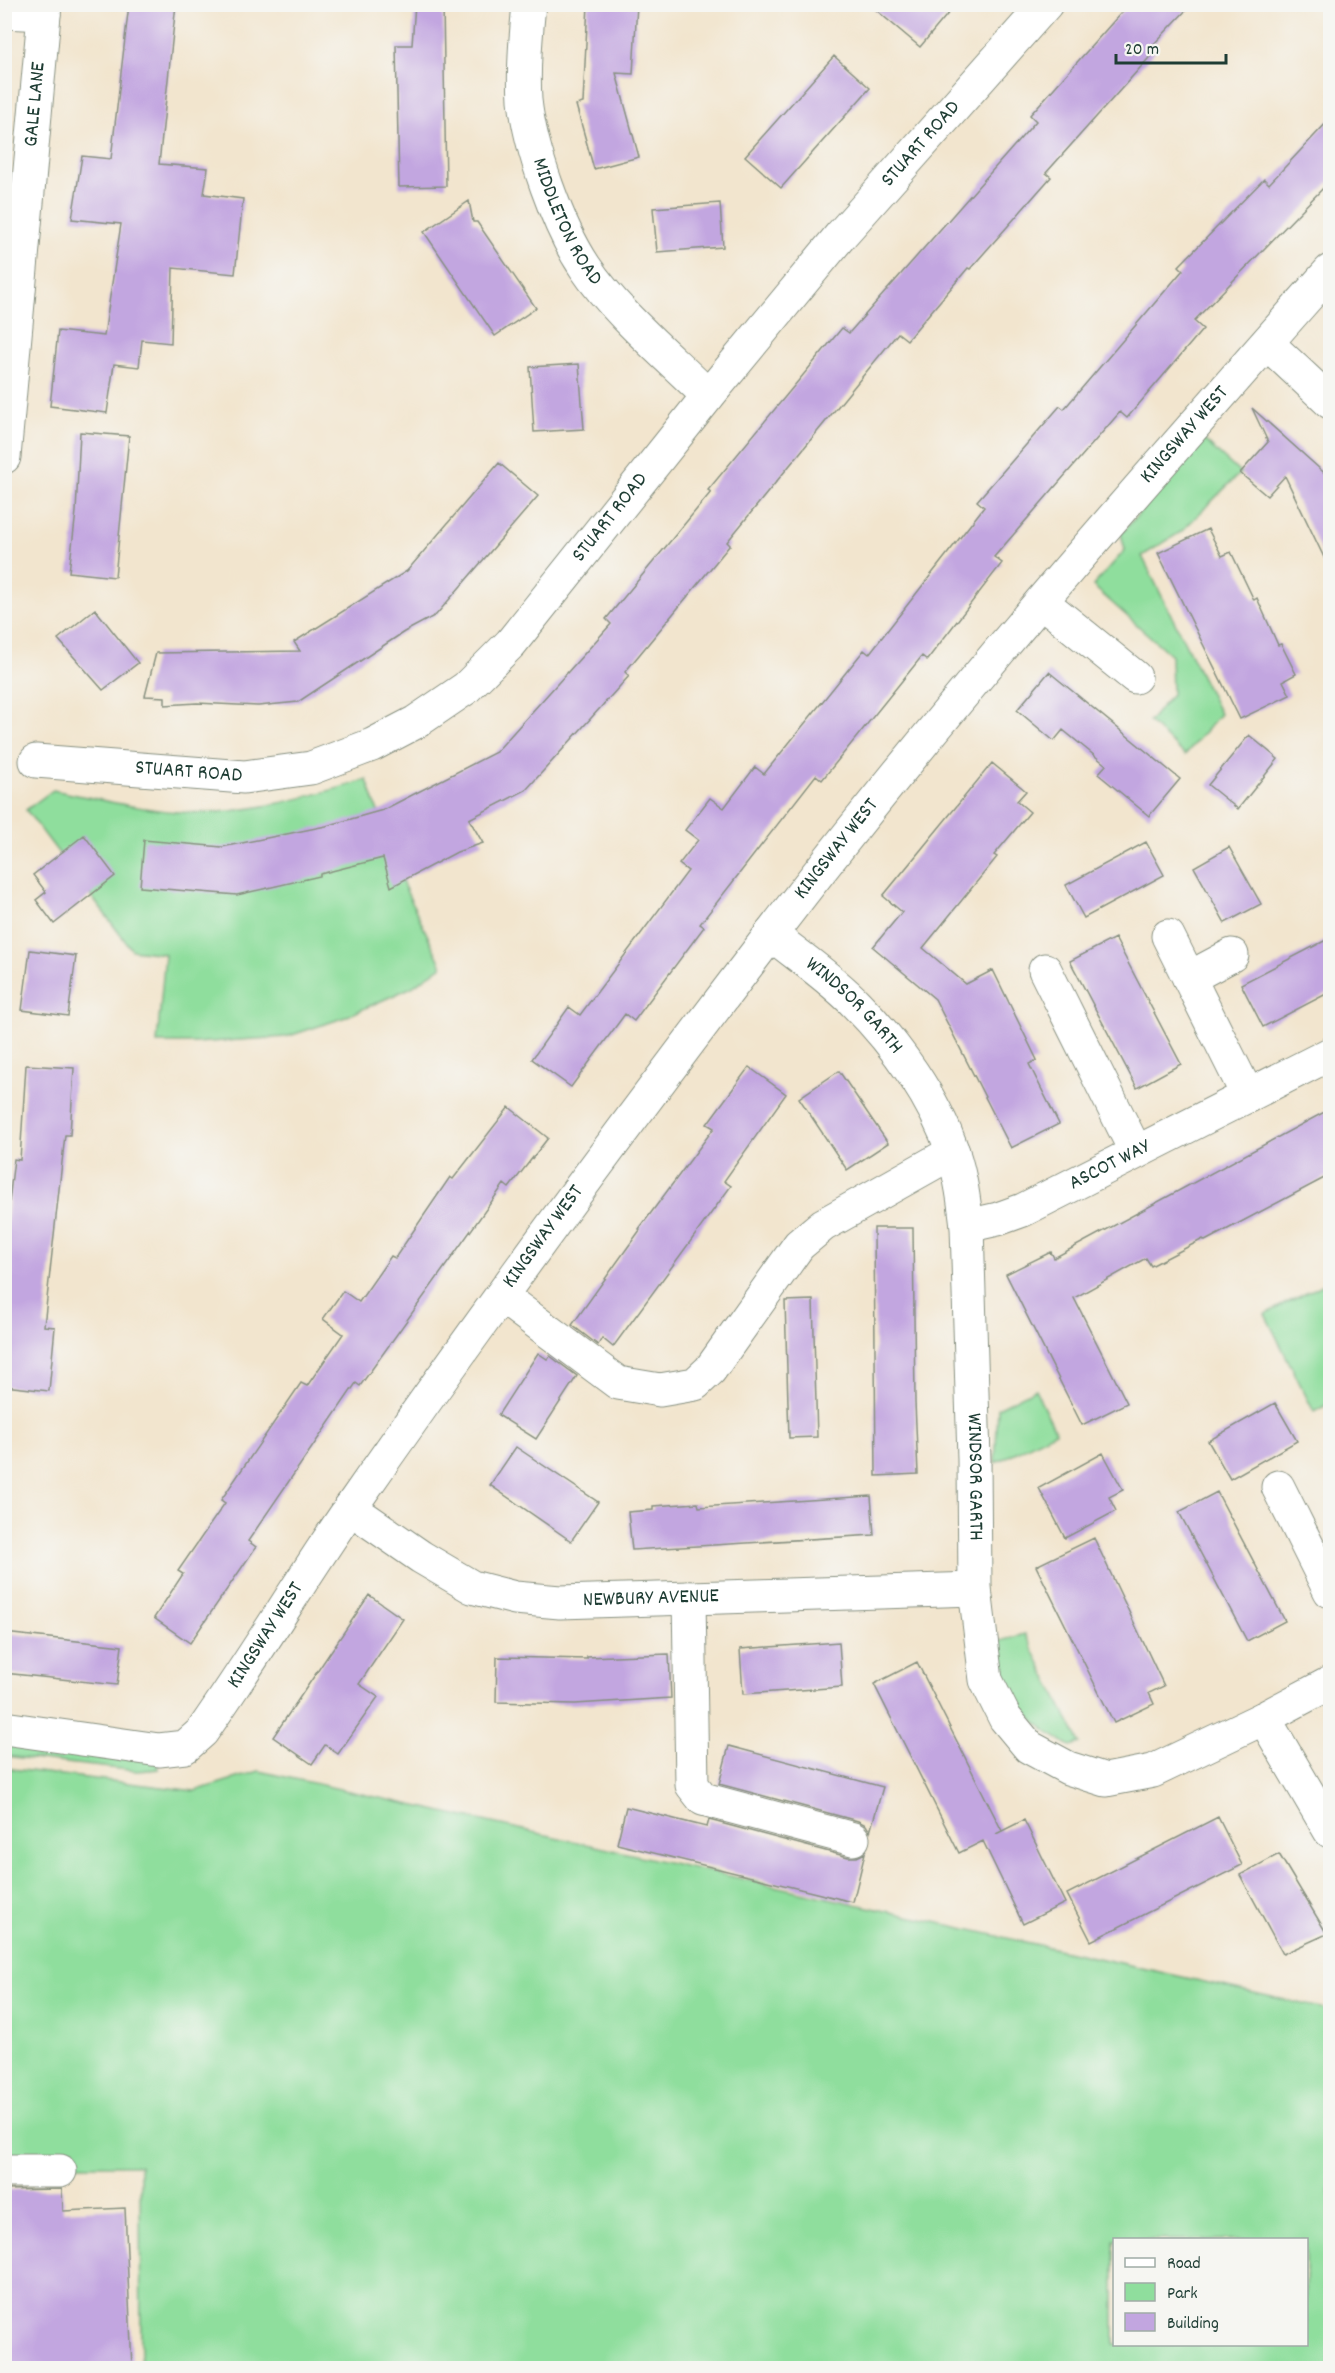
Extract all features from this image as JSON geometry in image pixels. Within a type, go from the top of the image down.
[{"type":"street","name":"MIDDLETON ROAD","points":[[529,4],[525,39],[525,101],[536,149],[554,207],[585,267],[638,328],[708,396]]},
{"type":"street","name":"STUART ROAD","points":[[36,761],[244,777],[311,768],[372,745],[416,722],[466,687],[511,644],[708,396],[841,236],[1046,4]]},
{"type":"street","points":[[4,12],[44,9]]},
{"type":"street","name":"GALE LANE","points":[[5,443],[44,9]]},
{"type":"street","name":"KINGSWAY WEST","points":[[4,1728],[159,1750],[185,1747],[202,1732],[350,1508],[501,1296],[771,934],[895,776],[1042,602],[1330,271]]},
{"type":"street","points":[[1267,343],[1330,402]]},
{"type":"street","points":[[1042,602],[1135,677]]},
{"type":"street","name":"WINDSOR GARTH","points":[[771,934],[855,1003],[885,1037],[918,1082],[953,1152],[962,1189],[967,1226],[974,1459],[975,1589],[986,1680],[1005,1718],[1029,1747],[1068,1768],[1106,1780],[1153,1771],[1264,1718],[1330,1683]]},
{"type":"street","points":[[1168,936],[1248,1096]]},
{"type":"street","points":[[1190,978],[1232,955]]},
{"type":"street","points":[[1046,969],[1136,1152]]},
{"type":"street","name":"ASCOT WAY","points":[[967,1226],[998,1220],[1023,1210],[1330,1054]]},
{"type":"street","points":[[501,1296],[618,1383],[660,1390],[695,1384],[710,1370],[799,1245],[822,1225],[953,1152]]},
{"type":"street","points":[[1278,1488],[1330,1591]]},
{"type":"street","name":"NEWBURY AVENUE","points":[[350,1508],[421,1557],[472,1587],[515,1598],[560,1602],[975,1589]]},
{"type":"street","points":[[689,1598],[692,1785],[703,1799],[853,1839]]},
{"type":"street","points":[[1264,1718],[1330,1831]]},
{"type":"street","points":[[4,2171],[60,2171]]},
{"type":"green space","points":[[1203,439],[1240,473],[1181,532],[1142,556],[1220,714],[1185,755],[1149,722],[1172,694],[1171,655],[1093,586],[1125,550],[1121,534]]},
{"type":"green space","points":[[367,780],[404,886],[442,966],[412,987],[343,1018],[286,1037],[157,1043],[165,954],[132,950],[26,810],[53,790],[163,811],[226,812],[298,799]]},
{"type":"green space","points":[[1330,1281],[1330,1403],[1314,1412],[1265,1314]]},
{"type":"green space","points":[[1035,1389],[1056,1432],[995,1463],[998,1408]]},
{"type":"green space","points":[[1025,1634],[1080,1743],[1071,1746],[1051,1735],[1026,1712],[1012,1694],[1002,1669],[997,1642]]},
{"type":"green space","points":[[5,1740],[155,1758],[159,1769],[137,1771],[5,1756]]},
{"type":"green space","points":[[4,1768],[195,1791],[259,1771],[1330,2010],[1330,2368],[141,2368],[140,2165],[5,2165]]},
{"type":"building","points":[[129,4],[176,4],[159,164],[208,168],[204,194],[243,199],[235,274],[173,268],[171,343],[142,340],[139,367],[114,364],[107,413],[50,406],[58,331],[104,336],[121,224],[72,219],[82,156],[111,159]]},
{"type":"building","points":[[415,4],[443,4],[446,186],[399,187],[396,45],[412,45]]},
{"type":"building","points":[[588,4],[637,4],[633,74],[616,73],[639,157],[594,169],[576,105],[583,103]]},
{"type":"building","points":[[869,4],[956,4],[920,47]]},
{"type":"building","points":[[1129,4],[1192,4],[1152,46],[1156,50],[1046,173],[1051,177],[970,269],[968,268],[907,340],[898,333],[727,542],[730,545],[625,672],[629,676],[526,790],[469,819],[483,843],[457,852],[391,887],[383,858],[320,874],[320,876],[237,895],[140,887],[144,840],[222,847],[326,826],[383,810],[496,752],[611,624],[606,619],[711,492],[708,490],[842,328],[849,333],[1036,121],[1030,115]]},
{"type":"building","points":[[834,56],[870,88],[781,188],[745,156]]},
{"type":"building","points":[[1330,119],[1330,181],[1194,321],[1203,329],[1127,418],[1120,412],[994,557],[1002,563],[927,660],[922,656],[822,780],[816,775],[700,924],[704,927],[634,1021],[625,1014],[571,1087],[532,1059],[569,1007],[580,1015],[688,871],[679,864],[698,840],[685,830],[710,798],[724,808],[755,767],[764,774],[864,650],[869,654],[984,507],[977,501],[1060,406],[1064,409],[1183,270],[1179,266],[1264,179],[1269,184]]},
{"type":"building","points":[[469,201],[473,222],[477,222],[536,308],[495,336],[424,232]]},
{"type":"building","points":[[720,203],[723,247],[657,252],[653,208]]},
{"type":"building","points":[[579,364],[584,429],[534,432],[530,367]]},
{"type":"building","points":[[1252,408],[1330,478],[1330,570],[1285,476],[1267,496],[1240,473],[1268,442]]},
{"type":"building","points":[[80,432],[129,436],[115,577],[69,572],[76,512]]},
{"type":"building","points":[[499,463],[538,496],[436,615],[404,632],[298,702],[258,706],[197,703],[165,705],[165,697],[145,696],[156,653],[300,651],[294,642],[407,571]]},
{"type":"building","points":[[1208,529],[1222,556],[1231,552],[1254,600],[1257,598],[1278,645],[1281,644],[1296,674],[1283,681],[1290,695],[1240,719],[1158,553]]},
{"type":"building","points":[[95,609],[138,663],[103,690],[58,639]]},
{"type":"building","points":[[1049,672],[1180,779],[1149,816],[1098,774],[1106,765],[1063,730],[1054,741],[1017,710]]},
{"type":"building","points":[[1249,735],[1278,759],[1238,809],[1208,785]]},
{"type":"building","points":[[992,763],[1026,791],[1017,801],[1030,812],[994,855],[997,857],[923,948],[966,984],[993,970],[1037,1060],[1029,1064],[1059,1124],[1011,1148],[935,999],[873,947],[902,912],[883,896]]},
{"type":"building","points":[[84,835],[115,876],[54,924],[36,900],[46,892],[33,875]]},
{"type":"building","points":[[1146,842],[1164,875],[1084,918],[1066,885]]},
{"type":"building","points":[[1229,847],[1261,904],[1225,923],[1194,867]]},
{"type":"building","points":[[1115,938],[1181,1064],[1137,1088],[1070,961]]},
{"type":"building","points":[[1330,938],[1330,992],[1263,1027],[1241,984]]},
{"type":"building","points":[[30,950],[76,956],[68,1016],[22,1010]]},
{"type":"building","points":[[26,1065],[74,1068],[70,1135],[65,1135],[44,1326],[55,1327],[49,1391],[4,1386],[4,1245],[14,1159],[20,1160]]},
{"type":"building","points":[[749,1067],[786,1094],[724,1181],[731,1186],[613,1347],[602,1338],[598,1345],[572,1325],[714,1128],[707,1124]]},
{"type":"building","points":[[839,1071],[888,1143],[847,1170],[799,1098]]},
{"type":"building","points":[[509,1107],[548,1138],[509,1188],[504,1184],[360,1386],[356,1383],[248,1541],[256,1547],[190,1643],[154,1618],[183,1574],[178,1571],[225,1503],[221,1500],[301,1383],[307,1386],[343,1334],[323,1319],[343,1291],[359,1302],[391,1256],[395,1258],[450,1177],[453,1179]]},
{"type":"building","points":[[1330,1109],[1330,1175],[1205,1241],[1203,1239],[1151,1266],[1146,1258],[1074,1298],[1127,1403],[1082,1425],[1006,1274],[1051,1252],[1054,1258]]},
{"type":"building","points":[[874,1228],[913,1228],[918,1474],[876,1476]]},
{"type":"building","points":[[813,1300],[817,1437],[789,1438],[785,1301]]},
{"type":"building","points":[[538,1353],[547,1359],[550,1356],[577,1376],[536,1439],[498,1415]]},
{"type":"building","points":[[1275,1403],[1297,1441],[1230,1479],[1208,1441]]},
{"type":"building","points":[[516,1447],[598,1502],[571,1541],[490,1485]]},
{"type":"building","points":[[1103,1453],[1123,1490],[1109,1497],[1116,1511],[1065,1538],[1039,1488]]},
{"type":"building","points":[[1217,1492],[1285,1621],[1247,1641],[1179,1512]]},
{"type":"building","points":[[871,1496],[874,1535],[632,1550],[628,1512],[653,1510],[653,1506],[698,1503],[699,1507]]},
{"type":"building","points":[[1094,1538],[1164,1686],[1149,1693],[1154,1704],[1114,1723],[1036,1566]]},
{"type":"building","points":[[369,1595],[403,1619],[359,1684],[378,1697],[338,1754],[325,1745],[312,1764],[273,1737]]},
{"type":"building","points":[[4,1633],[122,1646],[117,1685],[4,1673]]},
{"type":"building","points":[[839,1642],[842,1687],[743,1694],[740,1649]]},
{"type":"building","points":[[669,1654],[671,1698],[575,1704],[496,1702],[497,1657],[587,1659],[587,1657]]},
{"type":"building","points":[[917,1662],[1002,1831],[1024,1820],[1065,1903],[1023,1924],[983,1841],[959,1853],[874,1684]]},
{"type":"building","points":[[729,1746],[883,1787],[870,1832],[866,1825],[858,1821],[719,1784]]},
{"type":"building","points":[[626,1807],[707,1827],[709,1820],[848,1857],[857,1857],[865,1853],[853,1902],[617,1844]]},
{"type":"building","points":[[1218,1817],[1242,1865],[1091,1941],[1067,1894]]},
{"type":"building","points":[[1279,1854],[1327,1934],[1283,1954],[1240,1875]]},
{"type":"building","points":[[62,2189],[63,2211],[125,2208],[132,2368],[4,2368],[4,2190]]}]
